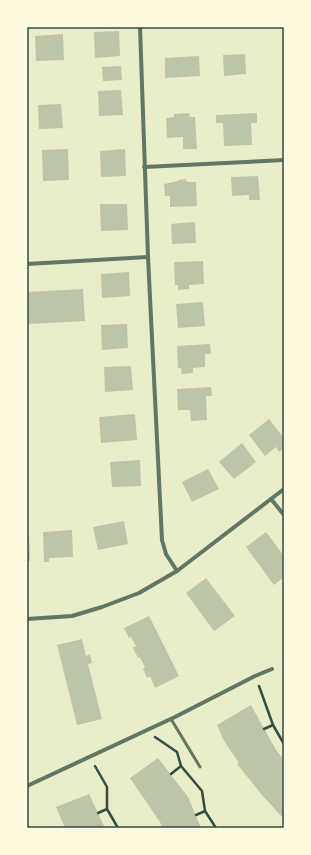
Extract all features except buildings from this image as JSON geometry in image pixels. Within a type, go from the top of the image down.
[{"type":"street","points":[[140,27],[144,167],[162,540],[166,554],[177,571]]},
{"type":"street","points":[[144,167],[284,160]]},
{"type":"street","points":[[27,264],[148,257]]},
{"type":"street","points":[[27,619],[72,616],[102,607],[138,593],[177,571],[284,489]]},
{"type":"street","points":[[271,499],[284,515]]},
{"type":"street","points":[[27,786],[171,720],[255,676],[272,669]]},
{"type":"lane","points":[[171,720],[200,767]]},
{"type":"path","points":[[255,676],[273,725],[284,744]]},
{"type":"path","points":[[264,730],[273,725]]},
{"type":"path","points":[[147,731],[176,752],[181,766],[202,792],[205,811],[216,828]]},
{"type":"path","points":[[90,757],[108,787],[107,809],[118,828]]},
{"type":"path","points":[[171,774],[181,766]]},
{"type":"path","points":[[98,813],[107,809]]},
{"type":"path","points":[[196,816],[205,811]]}]
